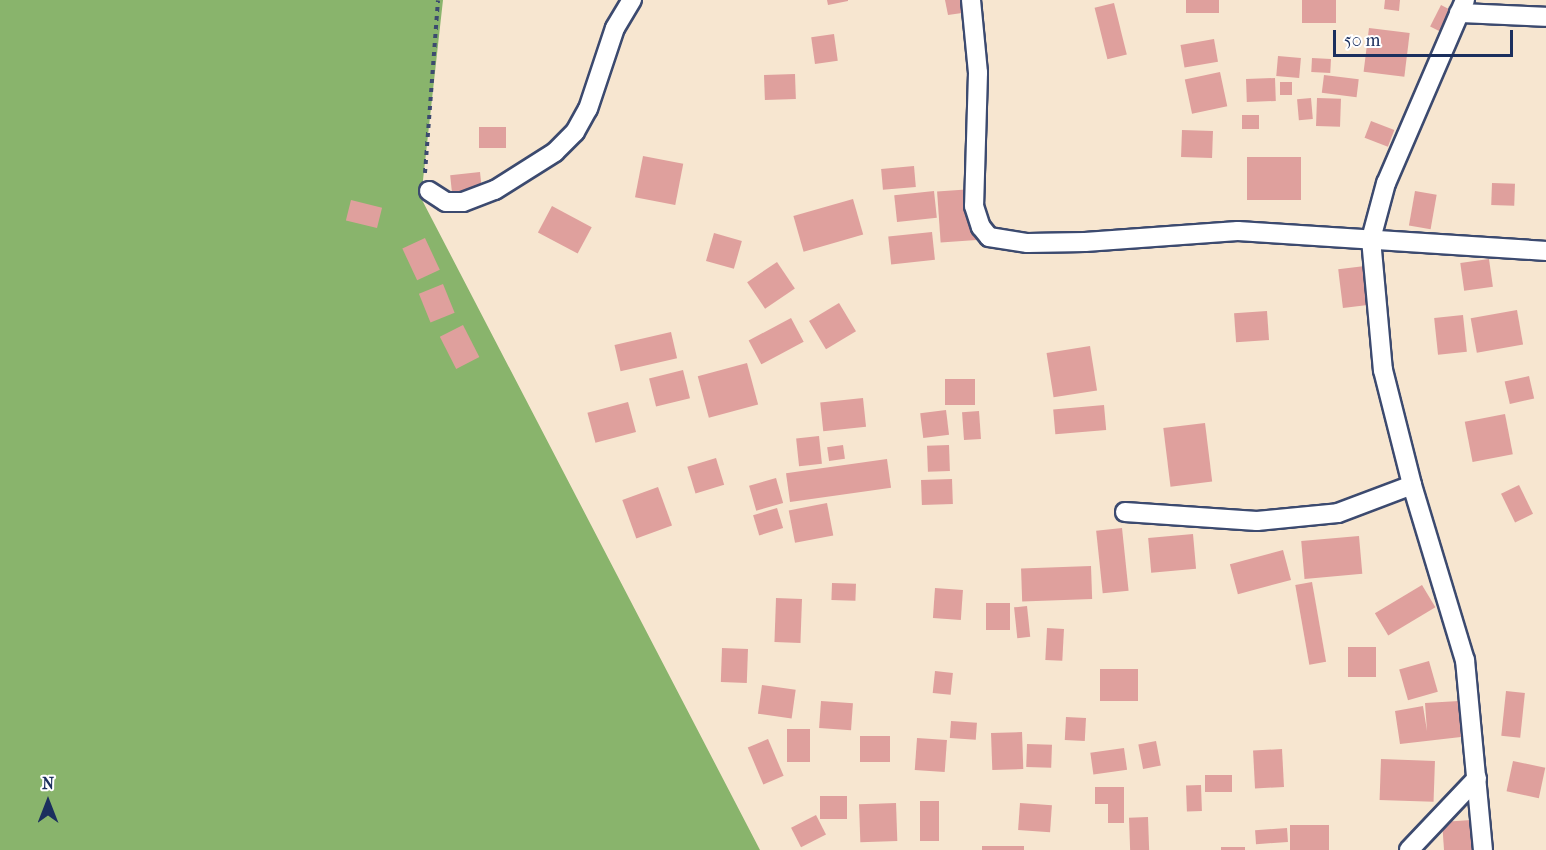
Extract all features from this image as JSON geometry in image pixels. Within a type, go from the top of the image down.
[{"type":"street","points":[[429,191],[446,202],[463,202],[495,190],[555,152],[575,132],[588,109],[615,28],[632,0]]},
{"type":"street","points":[[970,0],[978,73],[974,206],[990,237],[1028,243],[1085,242],[1238,231],[1546,251]]},
{"type":"street","points":[[1483,850],[1465,660],[1412,485],[1383,370],[1371,239],[1386,183],[1462,7],[1546,18]]},
{"type":"street","points":[[1125,512],[1269,519],[1338,513],[1412,485]]},
{"type":"street","points":[[1409,850],[1477,778]]},
{"type":"path","points":[[429,191],[424,180],[438,0]]},
{"type":"green space","points":[[0,0],[443,0],[421,198],[760,850],[0,850]]},
{"type":"building","points":[[827,0],[848,0],[848,1],[828,5]]},
{"type":"building","points":[[945,0],[960,0],[962,13],[948,15]]},
{"type":"building","points":[[1186,0],[1219,0],[1219,13],[1186,13]]},
{"type":"building","points":[[1302,0],[1336,0],[1336,23],[1302,23]]},
{"type":"building","points":[[1385,0],[1400,0],[1399,11],[1384,9]]},
{"type":"building","points":[[1114,3],[1127,54],[1107,59],[1095,8]]},
{"type":"building","points":[[1441,5],[1453,11],[1442,32],[1430,26]]},
{"type":"building","points":[[1369,28],[1410,33],[1404,77],[1364,72]]},
{"type":"building","points":[[834,34],[838,61],[815,64],[811,37]]},
{"type":"building","points":[[1214,39],[1218,62],[1185,68],[1181,45]]},
{"type":"building","points":[[1278,56],[1301,58],[1299,78],[1276,76]]},
{"type":"building","points":[[1312,58],[1331,59],[1330,73],[1311,72]]},
{"type":"building","points":[[1220,72],[1227,106],[1192,114],[1185,79]]},
{"type":"building","points":[[795,74],[796,99],[765,100],[764,75]]},
{"type":"building","points":[[1324,75],[1359,79],[1357,97],[1322,93]]},
{"type":"building","points":[[1275,78],[1276,101],[1247,102],[1246,79]]},
{"type":"building","points":[[1280,82],[1292,82],[1292,95],[1280,95]]},
{"type":"building","points":[[1311,98],[1313,119],[1299,120],[1297,99]]},
{"type":"building","points":[[1317,98],[1341,99],[1340,127],[1316,126]]},
{"type":"building","points":[[1242,115],[1259,115],[1259,129],[1242,129]]},
{"type":"building","points":[[1371,121],[1394,130],[1388,147],[1365,138]]},
{"type":"building","points":[[479,127],[506,127],[506,148],[479,148]]},
{"type":"building","points":[[1182,130],[1213,131],[1212,158],[1181,157]]},
{"type":"building","points":[[643,156],[683,164],[675,205],[635,197]]},
{"type":"building","points":[[1247,157],[1301,157],[1301,200],[1247,200]]},
{"type":"building","points":[[914,166],[916,187],[883,190],[881,169]]},
{"type":"building","points":[[480,172],[482,190],[452,193],[450,175]]},
{"type":"building","points":[[1492,183],[1515,184],[1514,206],[1491,205]]},
{"type":"building","points":[[973,189],[977,240],[941,242],[937,192]]},
{"type":"building","points":[[934,191],[937,218],[897,222],[894,195]]},
{"type":"building","points":[[1415,191],[1437,195],[1431,229],[1409,225]]},
{"type":"building","points":[[853,199],[863,235],[804,252],[793,216]]},
{"type":"building","points":[[351,200],[382,208],[377,228],[346,220]]},
{"type":"building","points":[[552,206],[592,227],[578,254],[538,232]]},
{"type":"building","points":[[932,232],[935,260],[891,264],[888,237]]},
{"type":"building","points":[[714,233],[742,241],[734,269],[706,261]]},
{"type":"building","points":[[425,238],[440,270],[417,280],[402,249]]},
{"type":"building","points":[[1489,259],[1493,287],[1464,291],[1460,263]]},
{"type":"building","points":[[777,262],[795,289],[765,309],[747,282]]},
{"type":"building","points":[[1365,266],[1370,305],[1343,308],[1338,269]]},
{"type":"building","points":[[443,284],[455,313],[431,322],[419,294]]},
{"type":"building","points":[[839,303],[856,331],[826,349],[809,321]]},
{"type":"building","points":[[1517,310],[1523,344],[1477,353],[1471,318]]},
{"type":"building","points":[[1267,311],[1269,340],[1236,342],[1234,313]]},
{"type":"building","points":[[1463,315],[1467,352],[1438,355],[1434,318]]},
{"type":"building","points":[[791,318],[804,342],[761,364],[749,341]]},
{"type":"building","points":[[463,325],[479,357],[456,369],[440,337]]},
{"type":"building","points":[[671,332],[677,358],[621,371],[614,345]]},
{"type":"building","points":[[1090,346],[1097,390],[1054,397],[1047,353]]},
{"type":"building","points":[[747,363],[758,405],[709,418],[698,376]]},
{"type":"building","points":[[683,370],[690,398],[656,407],[649,378]]},
{"type":"building","points":[[1529,376],[1534,398],[1510,404],[1505,382]]},
{"type":"building","points":[[945,379],[975,379],[975,405],[945,405]]},
{"type":"building","points":[[863,398],[866,427],[823,431],[820,402]]},
{"type":"building","points":[[628,402],[636,432],[595,443],[587,413]]},
{"type":"building","points":[[1104,405],[1106,430],[1055,434],[1053,409]]},
{"type":"building","points":[[946,410],[949,435],[923,438],[920,413]]},
{"type":"building","points":[[979,411],[981,439],[964,440],[962,412]]},
{"type":"building","points":[[1505,414],[1513,454],[1473,462],[1465,422]]},
{"type":"building","points":[[1205,423],[1212,482],[1171,487],[1163,428]]},
{"type":"building","points":[[819,436],[822,464],[799,466],[796,438]]},
{"type":"building","points":[[843,445],[845,459],[829,461],[827,447]]},
{"type":"building","points":[[949,445],[950,471],[928,472],[927,446]]},
{"type":"building","points":[[716,458],[724,485],[695,494],[687,467]]},
{"type":"building","points":[[887,459],[891,488],[790,502],[786,473]]},
{"type":"building","points":[[776,478],[783,503],[756,511],[749,486]]},
{"type":"building","points":[[952,479],[953,504],[922,505],[921,480]]},
{"type":"building","points":[[1519,485],[1533,514],[1515,523],[1501,494]]},
{"type":"building","points":[[658,487],[672,526],[636,539],[622,500]]},
{"type":"building","points":[[827,503],[833,535],[795,543],[789,510]]},
{"type":"building","points":[[777,508],[783,528],[759,535],[753,515]]},
{"type":"building","points":[[1122,528],[1129,591],[1103,593],[1096,531]]},
{"type":"building","points":[[1193,534],[1196,569],[1151,573],[1148,538]]},
{"type":"building","points":[[1359,536],[1362,574],[1305,579],[1301,541]]},
{"type":"building","points":[[1283,550],[1291,580],[1238,594],[1230,564]]},
{"type":"building","points":[[1091,566],[1092,599],[1022,601],[1021,568]]},
{"type":"building","points":[[1312,582],[1326,662],[1309,665],[1295,585]]},
{"type":"building","points":[[832,583],[856,584],[855,601],[831,600]]},
{"type":"building","points":[[1422,585],[1435,607],[1388,636],[1375,613]]},
{"type":"building","points":[[935,588],[963,590],[961,620],[933,618]]},
{"type":"building","points":[[776,598],[802,599],[800,643],[774,642]]},
{"type":"building","points":[[986,603],[1010,603],[1010,630],[986,630]]},
{"type":"building","points":[[1027,606],[1030,637],[1017,638],[1014,607]]},
{"type":"building","points":[[1047,628],[1064,629],[1062,661],[1045,660]]},
{"type":"building","points":[[1348,647],[1376,647],[1376,677],[1348,677]]},
{"type":"building","points":[[722,648],[748,649],[747,683],[721,682]]},
{"type":"building","points":[[1429,661],[1438,692],[1408,700],[1399,670]]},
{"type":"building","points":[[1100,669],[1138,669],[1138,701],[1100,701]]},
{"type":"building","points":[[935,671],[953,673],[951,695],[933,693]]},
{"type":"building","points":[[762,685],[796,690],[792,718],[758,714]]},
{"type":"building","points":[[1506,691],[1525,693],[1520,738],[1501,736]]},
{"type":"building","points":[[821,701],[853,703],[851,730],[819,728]]},
{"type":"building","points":[[1459,701],[1461,737],[1400,744],[1395,711],[1423,706],[1427,731],[1425,703]]},
{"type":"building","points":[[1066,717],[1086,718],[1085,741],[1065,740]]},
{"type":"building","points":[[951,721],[977,723],[976,740],[950,738]]},
{"type":"building","points":[[787,729],[810,729],[810,762],[787,762]]},
{"type":"building","points":[[1022,732],[1023,769],[992,770],[991,733]]},
{"type":"building","points":[[860,736],[890,736],[890,762],[860,762]]},
{"type":"building","points":[[917,738],[947,740],[945,772],[915,770]]},
{"type":"building","points":[[768,739],[784,776],[763,784],[748,748]]},
{"type":"building","points":[[1156,741],[1161,766],[1143,769],[1138,744]]},
{"type":"building","points":[[1027,744],[1052,745],[1051,768],[1026,767]]},
{"type":"building","points":[[1124,748],[1127,770],[1093,775],[1090,753]]},
{"type":"building","points":[[1282,749],[1284,787],[1255,788],[1253,751]]},
{"type":"building","points":[[1381,759],[1435,761],[1434,802],[1380,800]]},
{"type":"building","points":[[1513,761],[1545,768],[1539,798],[1507,791]]},
{"type":"building","points":[[1205,775],[1232,775],[1232,792],[1205,792]]},
{"type":"building","points":[[1201,785],[1202,811],[1187,812],[1186,786]]},
{"type":"building","points":[[1095,787],[1124,787],[1124,823],[1108,823],[1108,804],[1095,804]]},
{"type":"building","points":[[820,796],[847,796],[847,819],[820,819]]},
{"type":"building","points":[[920,801],[939,801],[939,841],[920,841]]},
{"type":"building","points":[[896,803],[897,841],[860,842],[859,804]]},
{"type":"building","points":[[1020,803],[1052,805],[1050,832],[1018,830]]},
{"type":"building","points":[[816,815],[826,835],[801,847],[791,828]]},
{"type":"building","points":[[1148,817],[1149,850],[1130,850],[1129,818]]},
{"type":"building","points":[[1471,820],[1473,850],[1444,850],[1442,822]]},
{"type":"building","points":[[1290,825],[1329,825],[1329,850],[1290,850]]},
{"type":"building","points":[[1287,828],[1288,842],[1256,844],[1255,830]]},
{"type":"building","points":[[982,846],[1024,846],[1024,850],[982,850]]},
{"type":"building","points":[[1221,847],[1245,847],[1245,850],[1221,850]]}]
